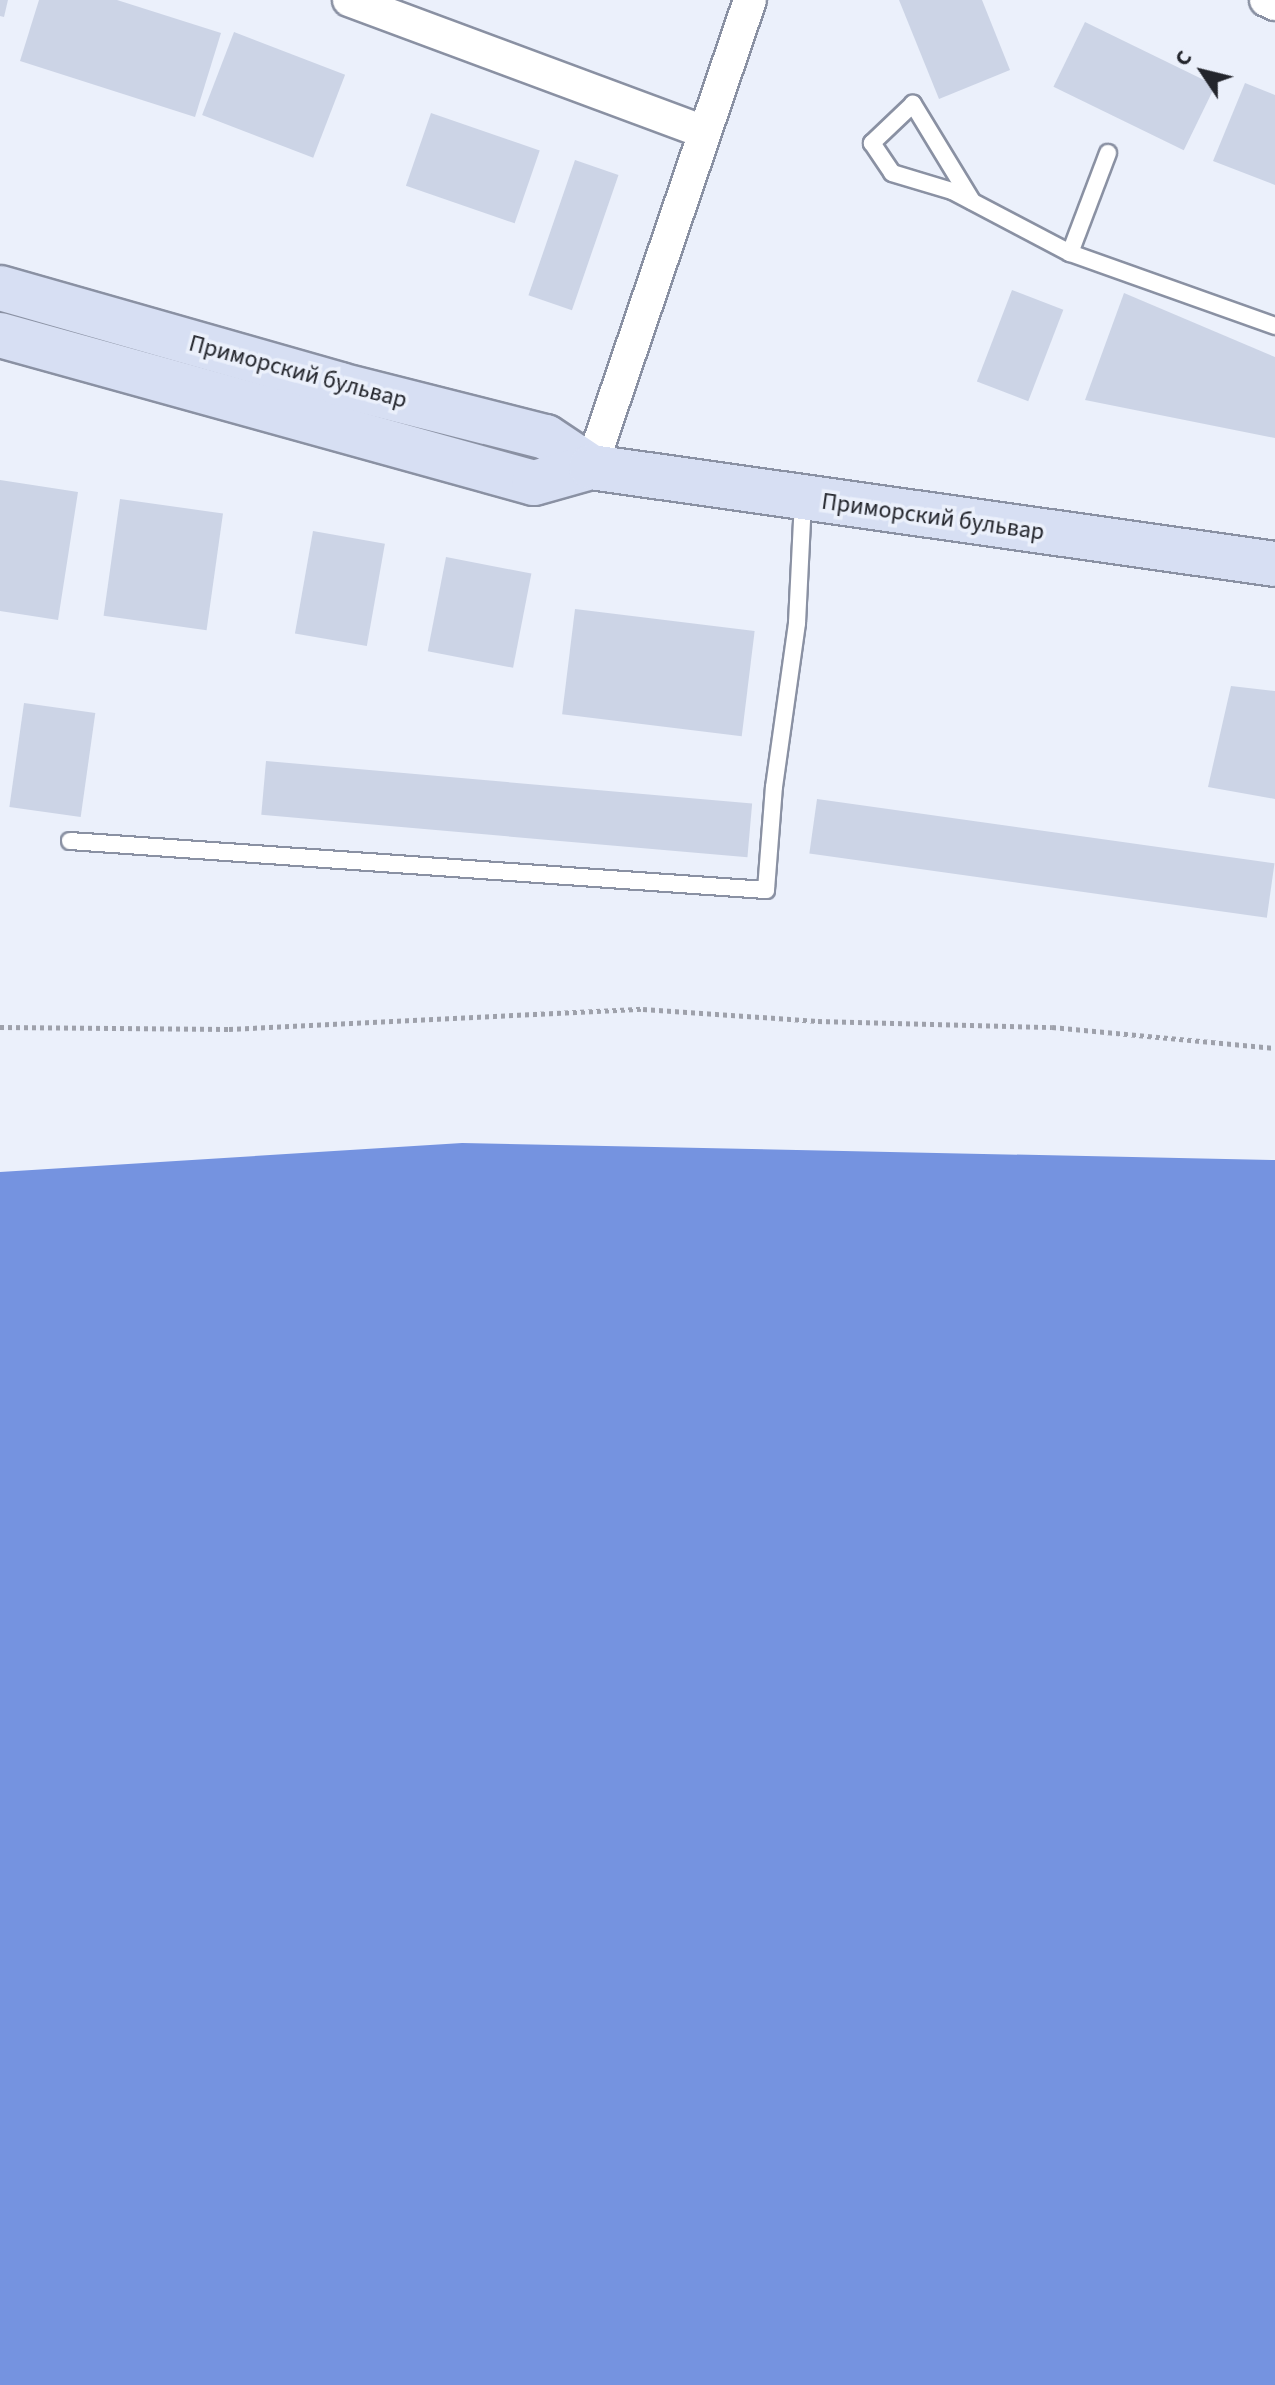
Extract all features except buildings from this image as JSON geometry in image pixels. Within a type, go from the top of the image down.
[{"type":"street","points":[[349,0],[703,132]]},
{"type":"street","points":[[591,467],[750,0]]},
{"type":"street","points":[[1266,0],[1275,4]]},
{"type":"street","name":"Приморский бульвар","points":[[0,288],[340,385],[546,437],[591,467]]},
{"type":"street","name":"Приморский бульвар","points":[[0,335],[534,483],[591,467],[1275,564]]},
{"type":"lane","points":[[972,201],[913,104],[872,143],[892,173],[972,201],[1070,253],[1275,326]]},
{"type":"lane","points":[[1070,253],[1108,153]]},
{"type":"lane","points":[[70,841],[766,890],[774,787],[797,623],[803,499]]},
{"type":"path","points":[[0,1027],[229,1029],[643,1009],[818,1021],[1052,1027],[1275,1048]]},
{"type":"water","points":[[462,1143],[1275,1160],[1275,2385],[0,2385],[0,1172]]}]
